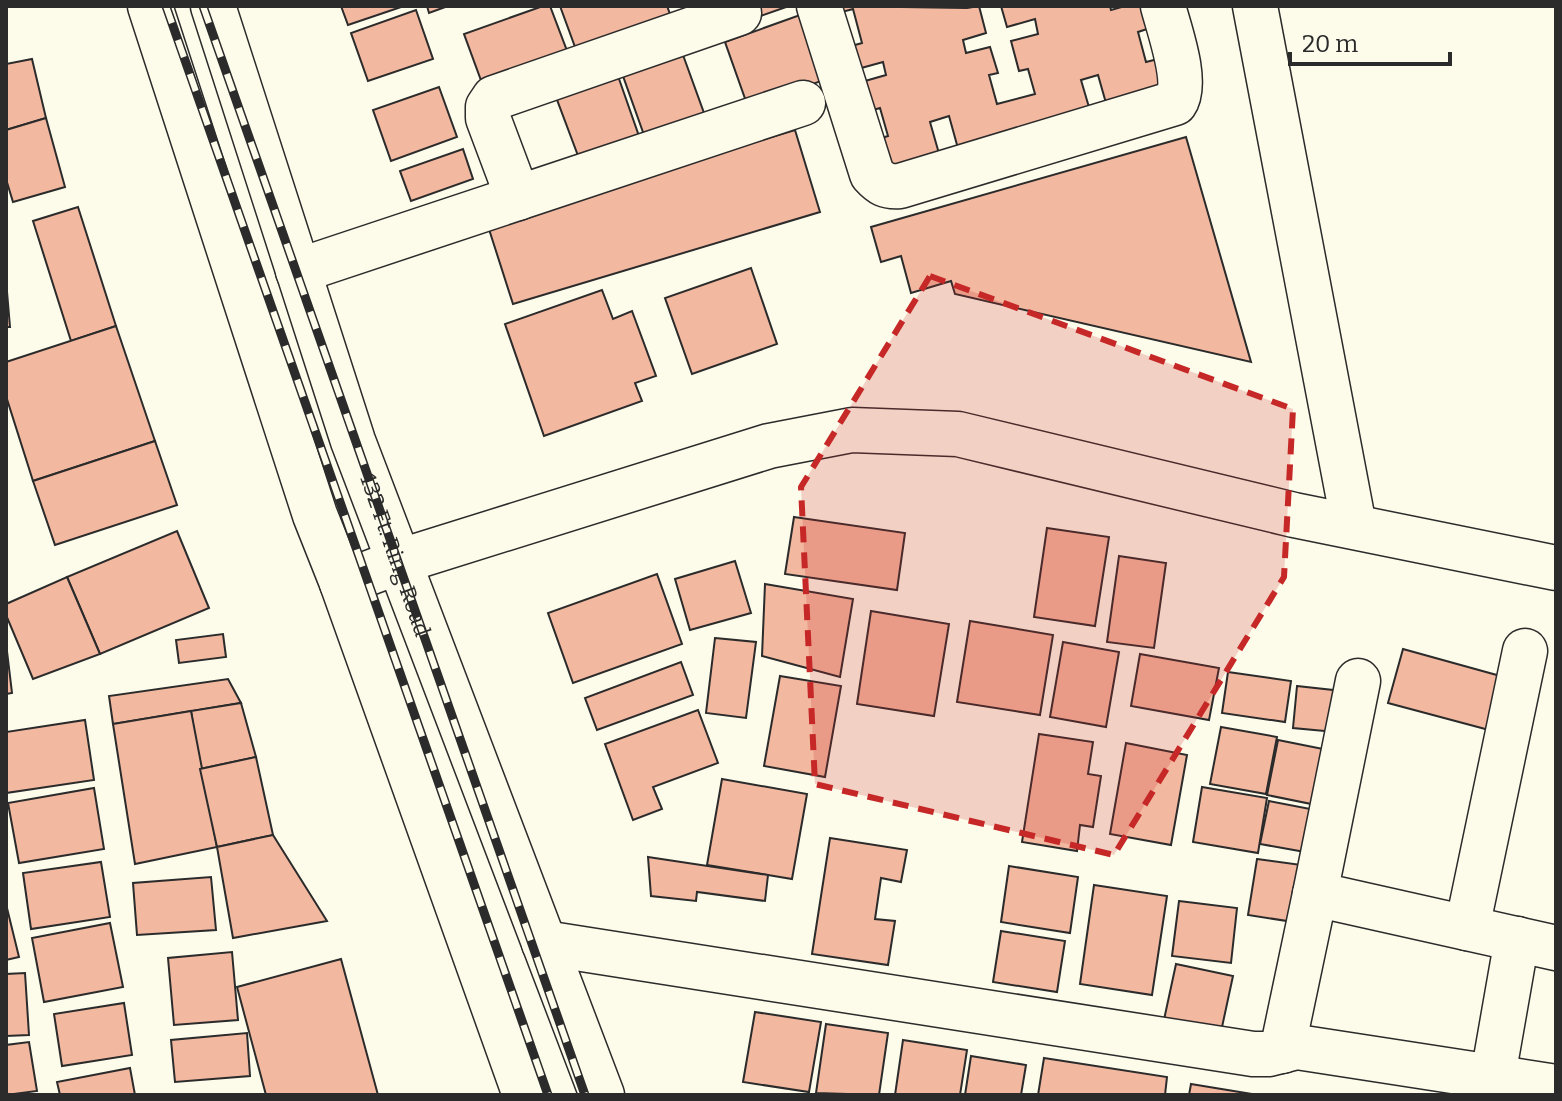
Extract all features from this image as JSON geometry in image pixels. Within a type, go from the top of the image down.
[{"type":"street","points":[[150,6],[315,515],[525,1095]]},
{"type":"street","name":"132 Ft. Ring Road","points":[[213,6],[353,441],[602,1095]]},
{"type":"street","points":[[819,6],[872,174],[888,187],[900,186],[1175,103],[1180,96],[1180,79],[1163,6]]},
{"type":"street","points":[[1255,6],[1354,526]]},
{"type":"street","points":[[518,198],[488,118],[488,107],[494,98],[739,13]]},
{"type":"street","points":[[298,271],[803,103]]},
{"type":"street","points":[[342,583],[398,562],[769,446],[852,430],[958,434],[1294,515],[1556,568]]},
{"type":"street","points":[[1467,928],[1525,651]]},
{"type":"street","points":[[1282,1051],[1358,681]]},
{"type":"street","points":[[1315,894],[1537,944],[1493,1076]]},
{"type":"street","points":[[544,943],[1253,1054],[1297,1047],[1556,1087]]},
{"type":"highlighted area","points":[[930,276],[1293,409],[1284,577],[1114,855],[815,784],[801,487]]},
{"type":"building","points":[[341,6],[404,6],[348,25]]},
{"type":"building","points":[[427,6],[448,6],[429,13]]},
{"type":"building","points":[[550,6],[572,64],[486,94],[464,34]]},
{"type":"building","points":[[560,6],[667,6],[677,33],[582,66]]},
{"type":"building","points":[[750,6],[789,6],[755,18]]},
{"type":"building","points":[[836,6],[979,6],[986,33],[963,40],[966,53],[990,47],[998,73],[989,75],[997,104],[1035,94],[1028,69],[1019,71],[1011,41],[1038,34],[1035,19],[1007,27],[1001,6],[1110,6],[1111,10],[1143,6],[1150,28],[1138,32],[1146,62],[1158,59],[1168,93],[1108,110],[1098,75],[1081,80],[1091,114],[959,152],[949,116],[930,122],[940,157],[884,173],[875,140],[888,136],[880,108],[866,112],[858,83],[886,75],[883,62],[854,70],[848,47],[862,43],[853,9],[838,13]]},
{"type":"building","points":[[416,10],[433,59],[368,81],[351,33]]},
{"type":"building","points":[[800,15],[824,80],[748,107],[725,42]]},
{"type":"building","points":[[683,55],[704,113],[644,135],[623,76]]},
{"type":"building","points":[[32,59],[46,118],[6,130],[6,64]]},
{"type":"building","points":[[618,76],[640,139],[580,161],[556,97]]},
{"type":"building","points":[[439,87],[457,137],[391,161],[373,110]]},
{"type":"building","points":[[46,118],[65,187],[13,202],[6,179],[6,130]]},
{"type":"building","points":[[795,130],[820,212],[513,304],[487,223]]},
{"type":"building","points":[[1186,137],[1251,362],[955,294],[951,281],[911,293],[901,256],[881,262],[871,227]]},
{"type":"building","points":[[463,149],[473,179],[411,201],[400,171]]},
{"type":"building","points":[[78,207],[116,326],[71,341],[33,221]]},
{"type":"building","points":[[751,268],[777,344],[692,374],[665,298]]},
{"type":"building","points":[[6,280],[10,327],[6,327]]},
{"type":"building","points":[[602,290],[613,319],[632,311],[656,376],[635,383],[642,401],[544,436],[505,324]]},
{"type":"building","points":[[116,326],[155,441],[33,481],[6,396],[6,362]]},
{"type":"building","points":[[155,441],[177,505],[55,545],[33,481]]},
{"type":"building","points":[[794,517],[905,533],[897,590],[785,574]]},
{"type":"building","points":[[1047,528],[1109,537],[1095,626],[1034,617]]},
{"type":"building","points":[[177,531],[209,608],[100,654],[67,577]]},
{"type":"building","points":[[1119,556],[1166,563],[1154,648],[1107,642]]},
{"type":"building","points":[[735,561],[751,613],[690,630],[675,579]]},
{"type":"building","points":[[657,574],[682,644],[573,683],[548,613]]},
{"type":"building","points":[[67,577],[100,654],[33,679],[6,615],[6,604]]},
{"type":"building","points":[[765,584],[853,599],[840,677],[762,656]]},
{"type":"building","points":[[871,611],[949,624],[934,716],[857,704]]},
{"type":"building","points":[[970,621],[1053,635],[1040,715],[957,702]]},
{"type":"building","points":[[223,634],[226,657],[179,663],[176,640]]},
{"type":"building","points":[[715,638],[756,642],[746,718],[706,713]]},
{"type":"building","points":[[1063,642],[1119,652],[1106,727],[1050,717]]},
{"type":"building","points":[[6,643],[12,693],[6,694]]},
{"type":"building","points":[[1403,649],[1504,677],[1489,730],[1388,703]]},
{"type":"building","points":[[1140,654],[1219,668],[1209,720],[1131,706]]},
{"type":"building","points":[[681,662],[693,695],[597,730],[585,698]]},
{"type":"building","points":[[1228,672],[1291,681],[1285,722],[1222,713]]},
{"type":"building","points":[[780,676],[841,686],[825,777],[764,766]]},
{"type":"building","points":[[228,679],[241,703],[113,724],[109,696]]},
{"type":"building","points":[[1297,686],[1351,692],[1346,733],[1293,728]]},
{"type":"building","points":[[241,703],[256,757],[200,769],[191,711]]},
{"type":"building","points":[[698,710],[718,763],[653,787],[662,809],[633,820],[605,744]]},
{"type":"building","points":[[191,711],[217,847],[135,864],[113,724]]},
{"type":"building","points":[[85,720],[94,780],[6,793],[6,732]]},
{"type":"building","points":[[1221,727],[1277,737],[1266,794],[1210,784]]},
{"type":"building","points":[[1039,734],[1093,742],[1088,774],[1101,776],[1093,827],[1080,825],[1077,851],[1022,842]]},
{"type":"building","points":[[1278,740],[1343,753],[1331,808],[1267,795]]},
{"type":"building","points":[[1126,743],[1187,755],[1171,845],[1110,834]]},
{"type":"building","points":[[256,757],[273,835],[217,847],[200,769]]},
{"type":"building","points":[[722,779],[807,794],[792,879],[707,865]]},
{"type":"building","points":[[1202,787],[1267,798],[1258,853],[1193,842]]},
{"type":"building","points":[[94,788],[104,849],[19,863],[8,803]]},
{"type":"building","points":[[1269,801],[1331,813],[1322,855],[1260,844]]},
{"type":"building","points":[[273,835],[327,921],[233,938],[217,847]]},
{"type":"building","points":[[830,838],[907,850],[901,882],[881,878],[875,919],[895,921],[888,965],[812,954]]},
{"type":"building","points":[[648,857],[768,875],[765,901],[697,892],[696,901],[651,896]]},
{"type":"building","points":[[1257,859],[1309,866],[1300,923],[1248,915]]},
{"type":"building","points":[[101,862],[110,917],[31,929],[23,873]]},
{"type":"building","points":[[1009,866],[1078,877],[1070,933],[1001,922]]},
{"type":"building","points":[[211,877],[216,930],[137,935],[133,883]]},
{"type":"building","points":[[1094,885],[1167,896],[1152,995],[1080,984]]},
{"type":"building","points":[[1179,901],[1237,908],[1231,963],[1172,956]]},
{"type":"building","points":[[6,904],[19,957],[6,960]]},
{"type":"building","points":[[110,923],[123,987],[44,1002],[32,938]]},
{"type":"building","points":[[1001,931],[1065,941],[1057,992],[993,982]]},
{"type":"building","points":[[232,952],[238,1020],[174,1025],[168,958]]},
{"type":"building","points":[[341,959],[378,1095],[266,1095],[237,987]]},
{"type":"building","points":[[1176,964],[1233,976],[1219,1041],[1162,1029]]},
{"type":"building","points":[[25,973],[29,1035],[6,1036],[6,974]]},
{"type":"building","points":[[124,1003],[132,1055],[62,1066],[54,1014]]},
{"type":"building","points":[[755,1012],[821,1022],[809,1092],[743,1082]]},
{"type":"building","points":[[826,1024],[888,1033],[879,1095],[816,1093]]},
{"type":"building","points":[[247,1033],[250,1076],[175,1082],[171,1040]]},
{"type":"building","points":[[903,1040],[967,1050],[960,1095],[895,1095]]},
{"type":"building","points":[[29,1042],[37,1091],[6,1095],[6,1045]]},
{"type":"building","points":[[971,1056],[1026,1065],[1021,1095],[965,1095]]},
{"type":"building","points":[[1044,1058],[1167,1077],[1165,1095],[1038,1095]]},
{"type":"building","points":[[130,1068],[135,1095],[60,1095],[57,1082]]},
{"type":"building","points":[[1191,1084],[1258,1095],[1189,1095]]},
{"type":"railway","points":[[166,6],[548,1095]]},
{"type":"railway","points":[[203,6],[585,1095]]}]
